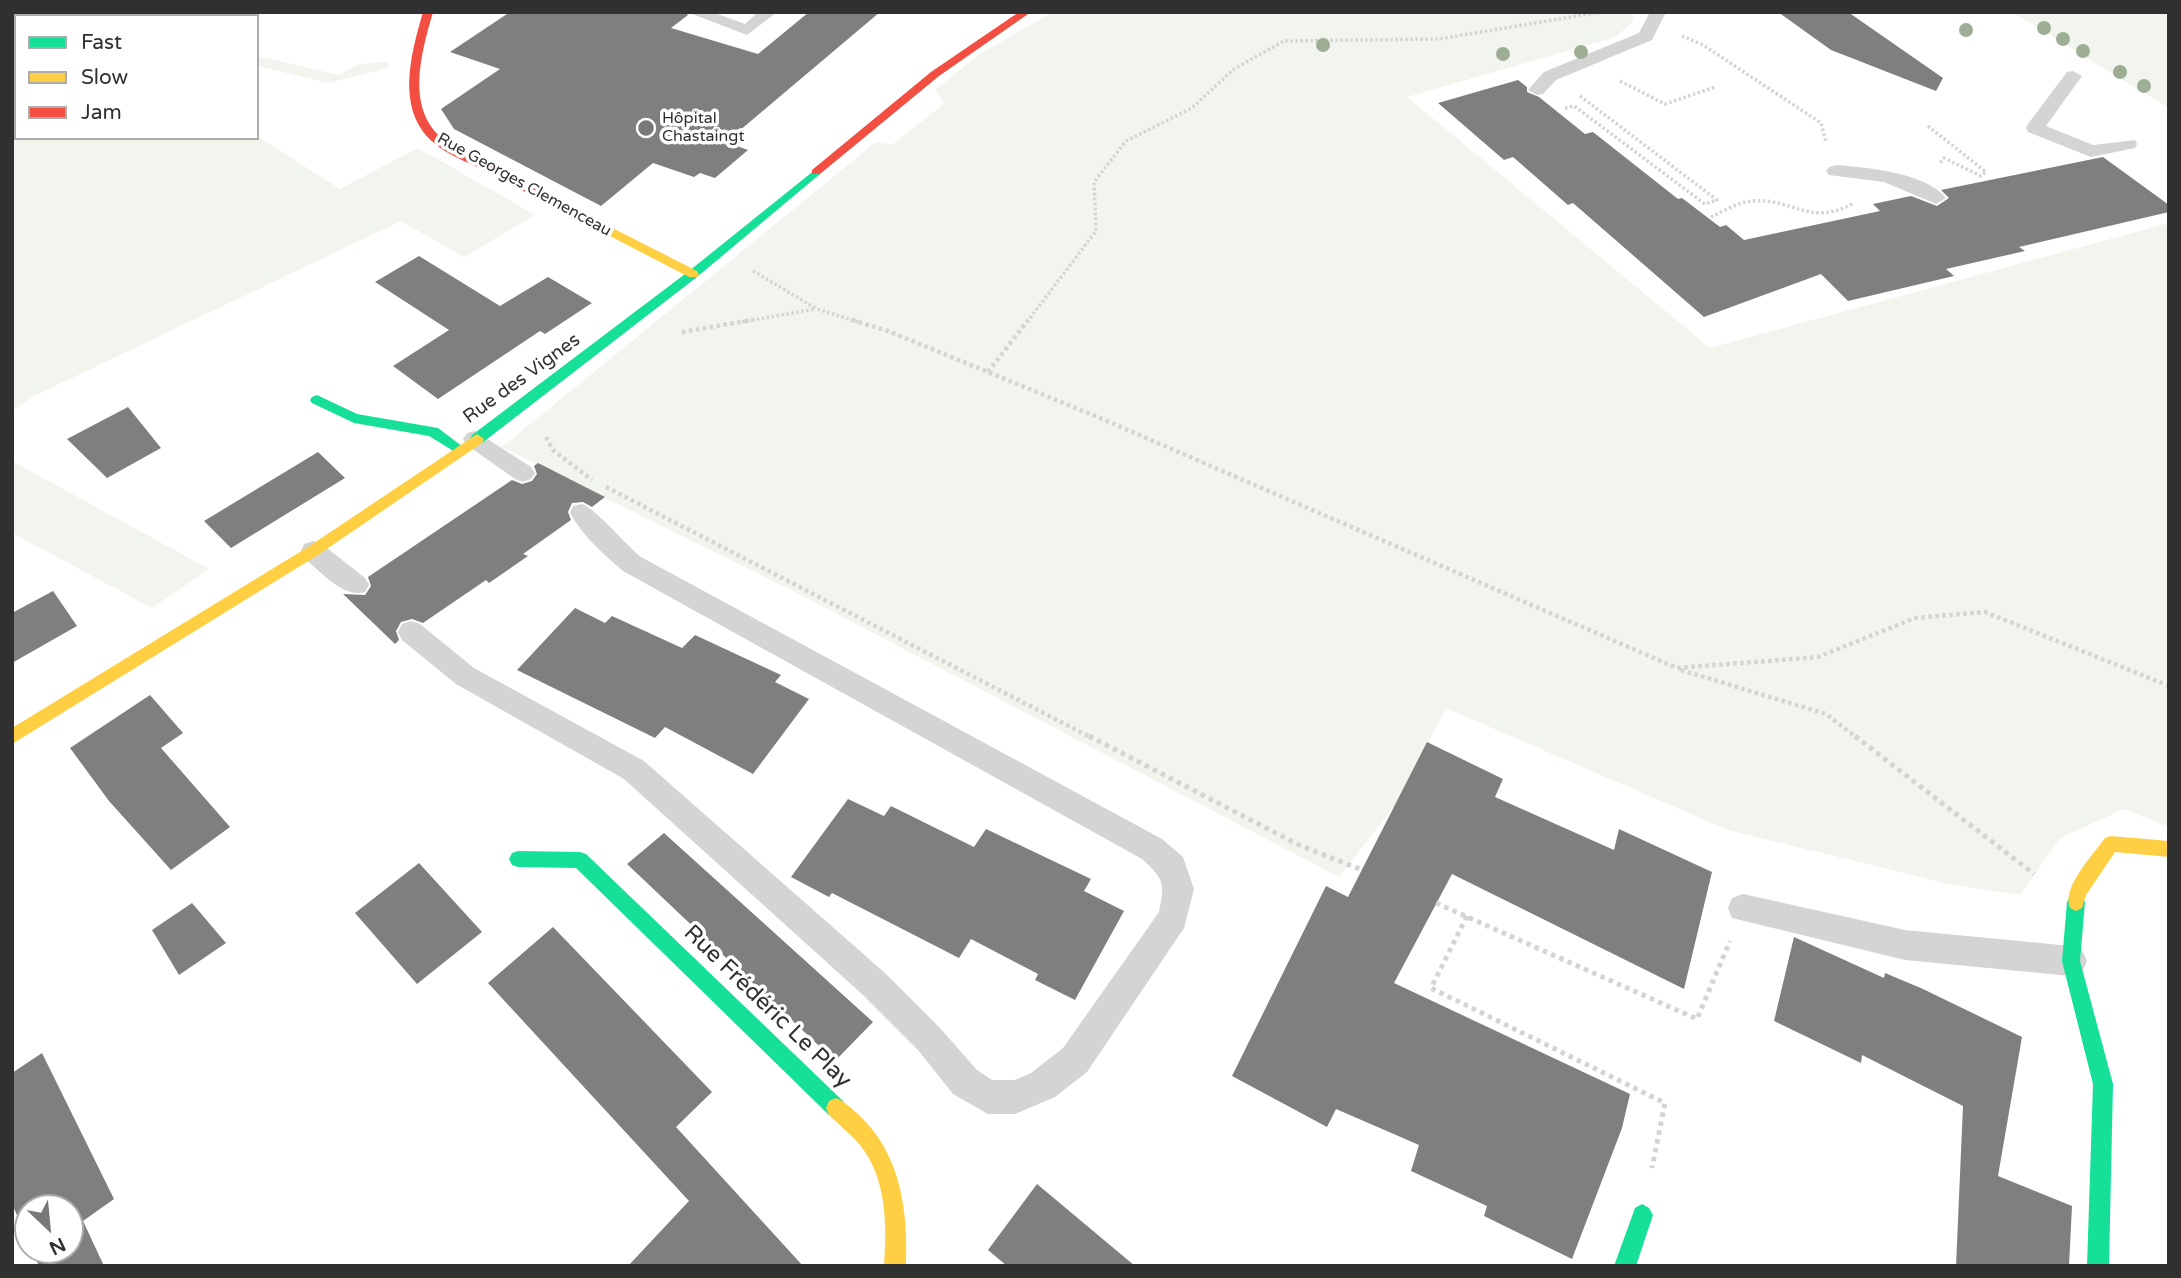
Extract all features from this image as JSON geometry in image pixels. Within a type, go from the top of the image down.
[{"type":"street","name":"Rue des Vignes","points":[[12,737],[313,551],[507,419],[693,274],[935,74],[1026,12]]},
{"type":"street","name":"Rue Georges Clemenceau","points":[[429,13],[416,52],[415,84],[416,106],[431,134],[462,155],[693,274]]},
{"type":"street","points":[[317,400],[354,418],[433,432],[468,445]]},
{"type":"street","points":[[2098,1266],[2103,1084],[2071,961],[2077,892],[2111,844],[2169,849]]},
{"type":"street","name":"Rue Frédéric Le Play","points":[[518,859],[580,860],[870,1141],[888,1171],[900,1219],[895,1266]]},
{"type":"street","points":[[1625,1266],[1642,1215]]},
{"type":"lane","points":[[695,12],[747,30],[769,12]]},
{"type":"lane","points":[[1537,90],[1549,76],[1646,36],[1655,19]]},
{"type":"lane","points":[[2073,76],[2035,128],[2091,151],[2128,144]]},
{"type":"lane","points":[[1836,172],[1891,176],[1913,184],[1936,198]]},
{"type":"lane","points":[[468,445],[523,473]]},
{"type":"lane","points":[[411,632],[465,676],[634,770],[874,984],[929,1039],[965,1082],[988,1097],[1015,1097],[1043,1085],[1075,1060],[1173,918],[1179,889],[1172,867],[1152,849],[632,564],[607,543],[582,513]]},
{"type":"lane","points":[[313,551],[356,585]]},
{"type":"lane","points":[[1743,908],[1905,945],[2071,961]]},
{"type":"path","points":[[988,372],[1096,231],[1094,183],[1126,141],[1192,108],[1234,69],[1284,41],[1439,39],[1601,12]]},
{"type":"path","points":[[1655,19],[1703,45],[1821,123],[1827,146],[1859,172],[1867,185],[1862,198],[1840,211],[1801,213],[1755,200],[1711,217]]},
{"type":"path","points":[[1616,79],[1665,104],[1715,87]]},
{"type":"path","points":[[1560,110],[1574,106],[1705,204],[1717,200],[1578,94]]},
{"type":"path","points":[[1928,126],[1986,172],[1981,176],[1944,158],[1939,165]]},
{"type":"path","points":[[693,274],[754,271],[817,309],[888,331],[988,372],[1677,668],[1826,714],[2076,905]]},
{"type":"path","points":[[676,333],[817,309]]},
{"type":"path","points":[[507,419],[547,438],[552,450],[581,474],[694,529],[1299,845],[1362,870]]},
{"type":"path","points":[[1677,668],[1818,657],[1915,618],[1985,612],[2169,687]]},
{"type":"path","points":[[1436,903],[1697,1020],[1743,908]]},
{"type":"path","points":[[1467,916],[1430,988],[1665,1103],[1642,1215]]},
{"type":"shaded area","points":[[1052,12],[1632,12],[1634,20],[1616,37],[1407,97],[1710,348],[2169,223],[2169,827],[2124,809],[2060,838],[2020,895],[1949,884],[1728,830],[1446,708],[1396,804],[1339,877],[793,591],[502,447],[876,142],[892,145],[945,103],[935,90],[980,54]]},
{"type":"shaded area","points":[[2012,12],[2169,12],[2169,108]]},
{"type":"shaded area","points":[[259,56],[339,75],[356,65],[388,61],[388,68],[329,83],[259,66]]},
{"type":"shaded area","points":[[12,74],[14,140],[259,140],[259,137],[340,189],[418,148],[535,215],[464,257],[401,221],[32,397],[12,411]]},
{"type":"shaded area","points":[[12,461],[209,569],[152,608],[12,533]]},
{"type":"building","name":"Hôpital Chastaingt","points":[[510,12],[685,12],[688,15],[671,28],[758,54],[809,12],[880,12],[726,142],[748,150],[715,178],[700,173],[694,177],[653,163],[601,206],[454,129],[441,109],[500,69],[450,52]]},
{"type":"building","points":[[1778,12],[1848,12],[1943,78],[1936,91],[1831,50]]},
{"type":"building","points":[[1518,80],[1527,87],[1527,92],[1539,97],[1585,134],[1593,132],[1678,199],[1682,198],[1720,227],[1726,225],[1744,240],[1880,211],[1873,204],[1911,196],[1937,206],[1949,198],[1941,190],[2103,157],[2169,205],[2169,212],[2019,247],[2025,251],[1946,269],[1954,276],[1848,301],[1821,274],[1704,317],[1573,203],[1568,205],[1513,157],[1504,160],[1438,103]]},
{"type":"building","points":[[419,256],[500,306],[548,277],[592,303],[545,334],[540,331],[438,399],[393,366],[449,330],[375,282]]},
{"type":"building","points":[[128,407],[161,448],[107,478],[67,439]]},
{"type":"building","points":[[318,452],[345,478],[231,548],[204,521]]},
{"type":"building","points":[[538,463],[605,497],[592,507],[583,502],[572,503],[568,512],[571,520],[523,554],[528,556],[489,583],[486,580],[423,623],[412,619],[401,622],[396,631],[399,640],[395,644],[343,594],[365,595],[371,586],[368,577],[512,480],[522,484],[532,481],[537,474],[534,466]]},
{"type":"building","points":[[53,591],[77,626],[12,663],[12,613]]},
{"type":"building","points":[[575,608],[605,623],[612,616],[682,648],[695,635],[781,675],[775,682],[809,699],[753,774],[665,727],[655,738],[517,670]]},
{"type":"building","points":[[150,695],[183,733],[161,748],[230,827],[171,870],[109,801],[70,748]]},
{"type":"building","points":[[1427,742],[1503,779],[1495,797],[1614,850],[1619,829],[1712,872],[1684,989],[1452,874],[1394,983],[1630,1094],[1622,1128],[1572,1259],[1484,1216],[1487,1206],[1411,1171],[1419,1145],[1336,1109],[1327,1127],[1232,1076],[1326,886],[1348,897]]},
{"type":"building","points":[[848,799],[884,816],[891,806],[974,847],[986,829],[1091,879],[1084,891],[1124,911],[1075,1000],[1035,980],[1038,974],[971,939],[959,958],[832,893],[829,897],[791,877]]},
{"type":"building","points":[[664,833],[873,1022],[835,1061],[627,864]]},
{"type":"building","points":[[419,863],[482,932],[417,984],[355,913]]},
{"type":"building","points":[[192,903],[226,943],[179,975],[152,930]]},
{"type":"building","points":[[553,927],[712,1092],[676,1127],[803,1266],[628,1266],[689,1201],[488,983]]},
{"type":"building","points":[[1794,937],[1884,978],[1885,973],[1923,989],[2022,1037],[1998,1176],[2072,1206],[2069,1266],[1956,1266],[1963,1106],[1862,1055],[1861,1063],[1774,1021]]},
{"type":"building","points":[[42,1053],[114,1199],[84,1220],[84,1194],[14,1194],[14,1208],[12,1073]]},
{"type":"building","points":[[1037,1184],[1135,1266],[1007,1266],[988,1250]]},
{"type":"building","points":[[84,1223],[104,1266],[38,1264],[84,1264]]},
{"type":"traffic: fast","points":[[477,439],[693,274],[816,172]]},
{"type":"traffic: fast","points":[[317,400],[354,418],[433,432],[460,450]]},
{"type":"traffic: fast","points":[[518,859],[580,860],[836,1108]]},
{"type":"traffic: fast","points":[[2076,902],[2071,961],[2103,1084],[2098,1266]]},
{"type":"traffic: fast","points":[[1625,1266],[1642,1215]]},
{"type":"traffic: slow","points":[[585,218],[693,274]]},
{"type":"traffic: slow","points":[[12,737],[313,551],[477,439]]},
{"type":"traffic: slow","points":[[2076,902],[2077,892],[2111,844],[2169,849]]},
{"type":"traffic: slow","points":[[836,1108],[867,1138],[886,1172],[894,1202],[895,1266]]},
{"type":"traffic: jam","points":[[428,12],[414,76],[417,108],[423,123],[433,136],[452,150],[585,218]]},
{"type":"traffic: jam","points":[[816,172],[935,74],[1026,12]]},
{"type":"place","name":"Hôpital Chastaingt","points":[[646,128]]}]
